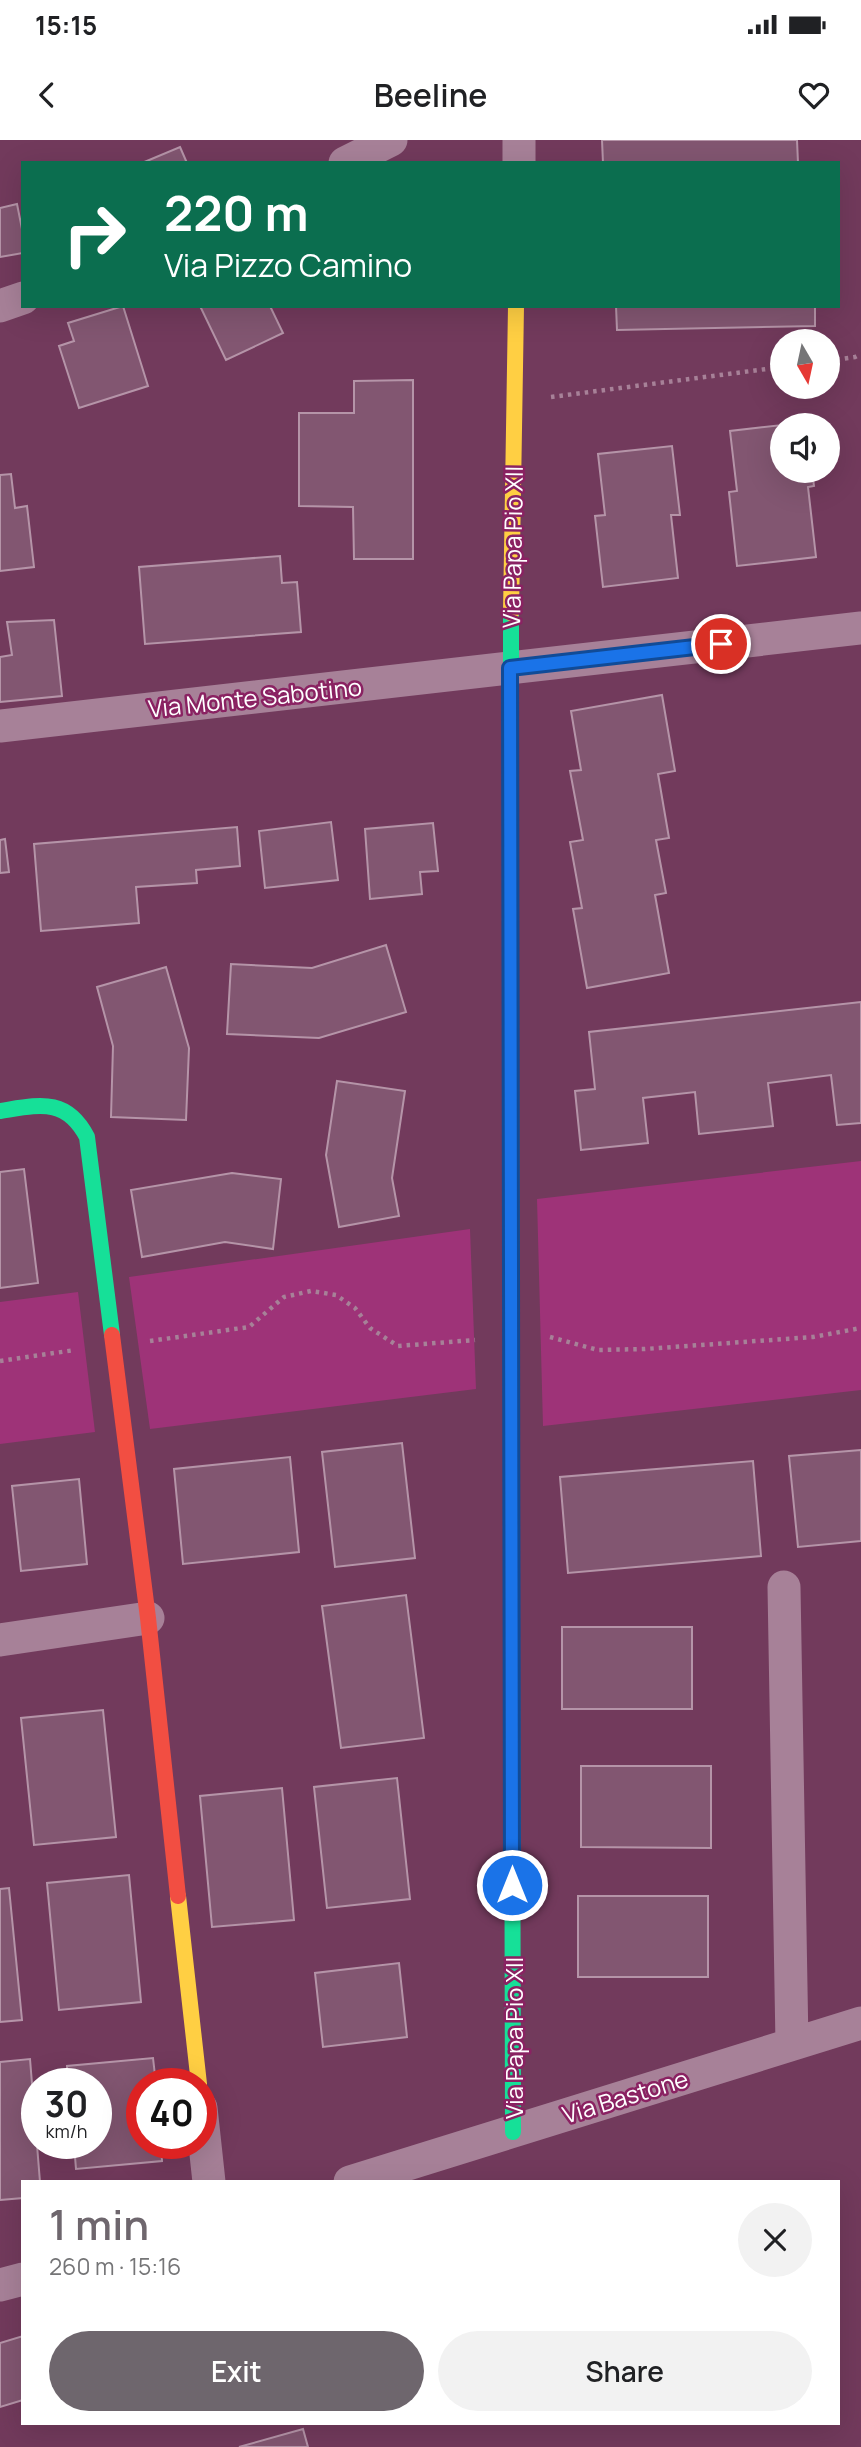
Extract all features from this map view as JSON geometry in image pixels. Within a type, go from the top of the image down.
[{"type":"street","points":[[349,161],[391,140]]},
{"type":"street","points":[[519,140],[519,161]]},
{"type":"street","points":[[0,306],[21,299]]},
{"type":"street","name":"Via Papa Pio XII","points":[[513,2132],[510,668],[516,308]]},
{"type":"street","name":"Via Monte Sabotino","points":[[0,726],[861,628]]},
{"type":"street","points":[[0,1111],[41,1106],[58,1108],[73,1116],[84,1131],[148,1618],[197,2068]]},
{"type":"street","points":[[784,1587],[792,2044]]},
{"type":"street","points":[[0,1640],[148,1618]]},
{"type":"street","name":"Via Bastone","points":[[357,2180],[861,2023]]},
{"type":"street","points":[[207,2159],[209,2180]]},
{"type":"street","points":[[0,2285],[21,2280]]},
{"type":"path","points":[[840,360],[855,358],[861,354]]},
{"type":"path","points":[[515,401],[770,369]]},
{"type":"path","points":[[0,1361],[113,1346]]},
{"type":"shaded area","points":[[861,1161],[861,1390],[543,1426],[537,1199]]},
{"type":"shaded area","points":[[470,1229],[476,1389],[150,1429],[129,1277]]},
{"type":"shaded area","points":[[78,1292],[95,1432],[0,1444],[0,1302]]},
{"type":"building","points":[[602,140],[797,140],[798,161],[603,161]]},
{"type":"building","points":[[180,147],[186,161],[147,161]]},
{"type":"building","points":[[17,204],[21,224],[21,253],[0,257],[0,208]]},
{"type":"building","points":[[124,308],[148,386],[79,408],[59,346],[74,341],[68,323]]},
{"type":"building","points":[[201,308],[271,308],[283,333],[226,360]]},
{"type":"building","points":[[616,308],[815,308],[815,326],[617,330]]},
{"type":"building","points":[[413,380],[413,559],[354,559],[353,507],[299,506],[299,413],[354,413],[354,381]]},
{"type":"building","points":[[770,426],[770,483],[814,483],[814,486],[808,487],[816,557],[737,566],[729,492],[737,491],[730,431]]},
{"type":"building","points":[[672,446],[680,515],[671,515],[678,578],[603,587],[595,516],[605,515],[598,454]]},
{"type":"building","points":[[11,474],[15,508],[27,506],[34,567],[0,571],[0,475]]},
{"type":"building","points":[[280,556],[282,583],[297,582],[301,632],[145,644],[139,567]]},
{"type":"building","points":[[54,620],[62,696],[0,702],[0,657],[12,655],[7,622]]},
{"type":"building","points":[[662,695],[675,771],[658,774],[669,838],[656,840],[666,893],[655,895],[669,973],[587,988],[573,909],[582,908],[570,842],[583,840],[570,771],[581,770],[571,711]]},
{"type":"building","points":[[331,822],[338,880],[265,888],[259,831]]},
{"type":"building","points":[[433,823],[438,871],[420,872],[422,894],[370,899],[365,829]]},
{"type":"building","points":[[237,827],[240,866],[196,870],[197,883],[136,887],[139,923],[41,931],[34,844]]},
{"type":"building","points":[[5,839],[9,872],[0,873],[0,840]]},
{"type":"building","points":[[386,945],[406,1012],[319,1038],[227,1034],[231,964],[312,968]]},
{"type":"building","points":[[166,967],[189,1048],[186,1120],[111,1117],[113,1046],[97,987]]},
{"type":"building","points":[[861,1002],[861,1123],[837,1125],[831,1075],[768,1083],[773,1126],[699,1134],[695,1092],[643,1098],[648,1143],[581,1150],[575,1091],[595,1089],[589,1032]]},
{"type":"building","points":[[337,1081],[405,1091],[392,1178],[399,1216],[339,1227],[326,1155]]},
{"type":"building","points":[[24,1169],[38,1283],[0,1288],[0,1172]]},
{"type":"building","points":[[232,1173],[281,1179],[273,1249],[225,1242],[142,1257],[131,1190]]},
{"type":"building","points":[[402,1443],[415,1558],[335,1567],[322,1452]]},
{"type":"building","points":[[861,1450],[861,1541],[798,1547],[789,1456]]},
{"type":"building","points":[[290,1457],[299,1552],[183,1564],[174,1469]]},
{"type":"building","points":[[753,1461],[761,1556],[568,1573],[560,1477]]},
{"type":"building","points":[[79,1479],[87,1564],[21,1571],[12,1486]]},
{"type":"building","points":[[406,1595],[424,1738],[341,1748],[322,1606]]},
{"type":"building","points":[[562,1627],[692,1627],[692,1709],[562,1709]]},
{"type":"building","points":[[103,1710],[116,1837],[34,1845],[21,1718]]},
{"type":"building","points":[[581,1766],[711,1766],[711,1848],[581,1847]]},
{"type":"building","points":[[397,1778],[410,1899],[327,1908],[314,1787]]},
{"type":"building","points":[[282,1788],[294,1920],[212,1927],[200,1796]]},
{"type":"building","points":[[129,1875],[141,2002],[59,2010],[47,1883]]},
{"type":"building","points":[[9,1888],[22,2020],[0,2022],[0,1889]]},
{"type":"building","points":[[578,1896],[708,1896],[708,1977],[578,1977]]},
{"type":"building","points":[[399,1963],[407,2037],[323,2047],[315,1973]]},
{"type":"building","points":[[153,2058],[154,2068],[126,2068],[126,2159],[162,2161],[76,2169],[75,2159],[112,2159],[112,2068],[67,2066]]},
{"type":"building","points":[[30,2059],[31,2068],[21,2068],[21,2159],[38,2159],[40,2180],[21,2180],[21,2198],[0,2200],[0,2062]]},
{"type":"building","points":[[21,2337],[21,2401],[0,2407],[0,2343]]},
{"type":"building","points":[[303,2429],[308,2447],[239,2447]]},
{"type":"traffic: fast","points":[[511,613],[511,1069]]},
{"type":"traffic: fast","points":[[0,1111],[39,1106],[61,1110],[79,1124],[87,1137],[112,1335]]},
{"type":"traffic: fast","points":[[512,1673],[513,2132]]},
{"type":"traffic: slow","points":[[511,613],[516,308]]},
{"type":"traffic: slow","points":[[511,1069],[512,1673]]},
{"type":"traffic: slow","points":[[178,1896],[197,2068]]},
{"type":"traffic: jam","points":[[112,1335],[148,1618],[178,1896]]},
{"type":"route","points":[[512,1885],[510,668],[721,644]]}]
